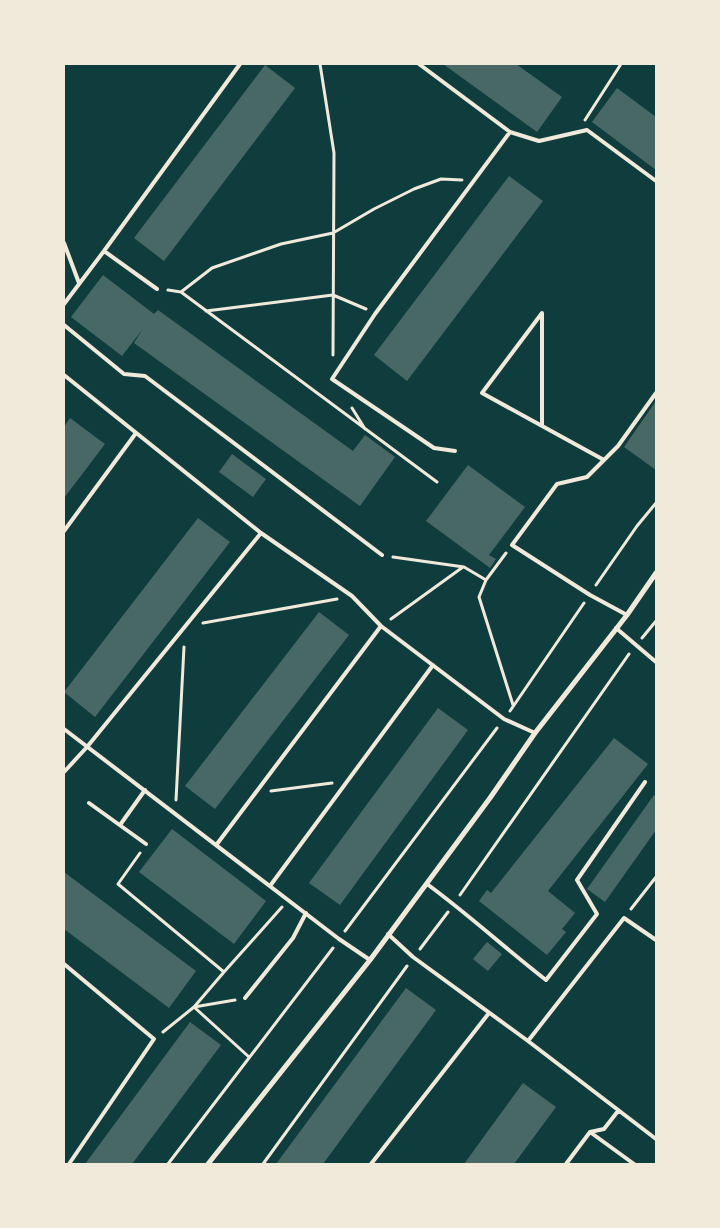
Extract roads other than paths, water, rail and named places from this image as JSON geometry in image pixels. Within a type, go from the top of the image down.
[{"type":"street","points":[[208,1164],[370,960],[535,733],[627,615],[656,573]]},
{"type":"lane","points":[[64,304],[240,64]]},
{"type":"lane","points":[[419,64],[510,132],[539,142],[587,130],[656,181]]},
{"type":"lane","points":[[455,451],[434,448],[332,379],[375,314],[510,132]]},
{"type":"lane","points":[[64,243],[79,283]]},
{"type":"lane","points":[[104,251],[157,289]]},
{"type":"lane","points":[[542,425],[542,313],[482,393],[604,460]]},
{"type":"lane","points":[[64,325],[124,374],[145,376],[382,555]]},
{"type":"lane","points":[[64,375],[261,532],[352,596],[381,626],[504,719],[535,733]]},
{"type":"lane","points":[[627,615],[590,595],[512,545],[557,484],[587,477],[618,446],[656,393]]},
{"type":"lane","points":[[64,531],[136,433]]},
{"type":"lane","points":[[64,772],[87,747],[261,532]]},
{"type":"lane","points":[[217,844],[381,626]]},
{"type":"lane","points":[[616,628],[656,662]]},
{"type":"lane","points":[[270,886],[433,665]]},
{"type":"lane","points":[[64,729],[288,900],[370,960]]},
{"type":"lane","points":[[427,884],[546,980],[597,914],[577,880],[645,782]]},
{"type":"lane","points":[[120,825],[145,790]]},
{"type":"lane","points":[[89,803],[146,844]]},
{"type":"lane","points":[[245,998],[293,938],[306,913]]},
{"type":"lane","points":[[528,1041],[624,918],[656,940]]},
{"type":"lane","points":[[388,934],[413,957],[528,1041],[656,1140]]},
{"type":"lane","points":[[64,964],[154,1039],[69,1164]]},
{"type":"lane","points":[[371,1164],[489,1012]]},
{"type":"lane","points":[[566,1164],[590,1132],[604,1129],[618,1111]]},
{"type":"lane","points":[[590,1132],[634,1164]]}]
